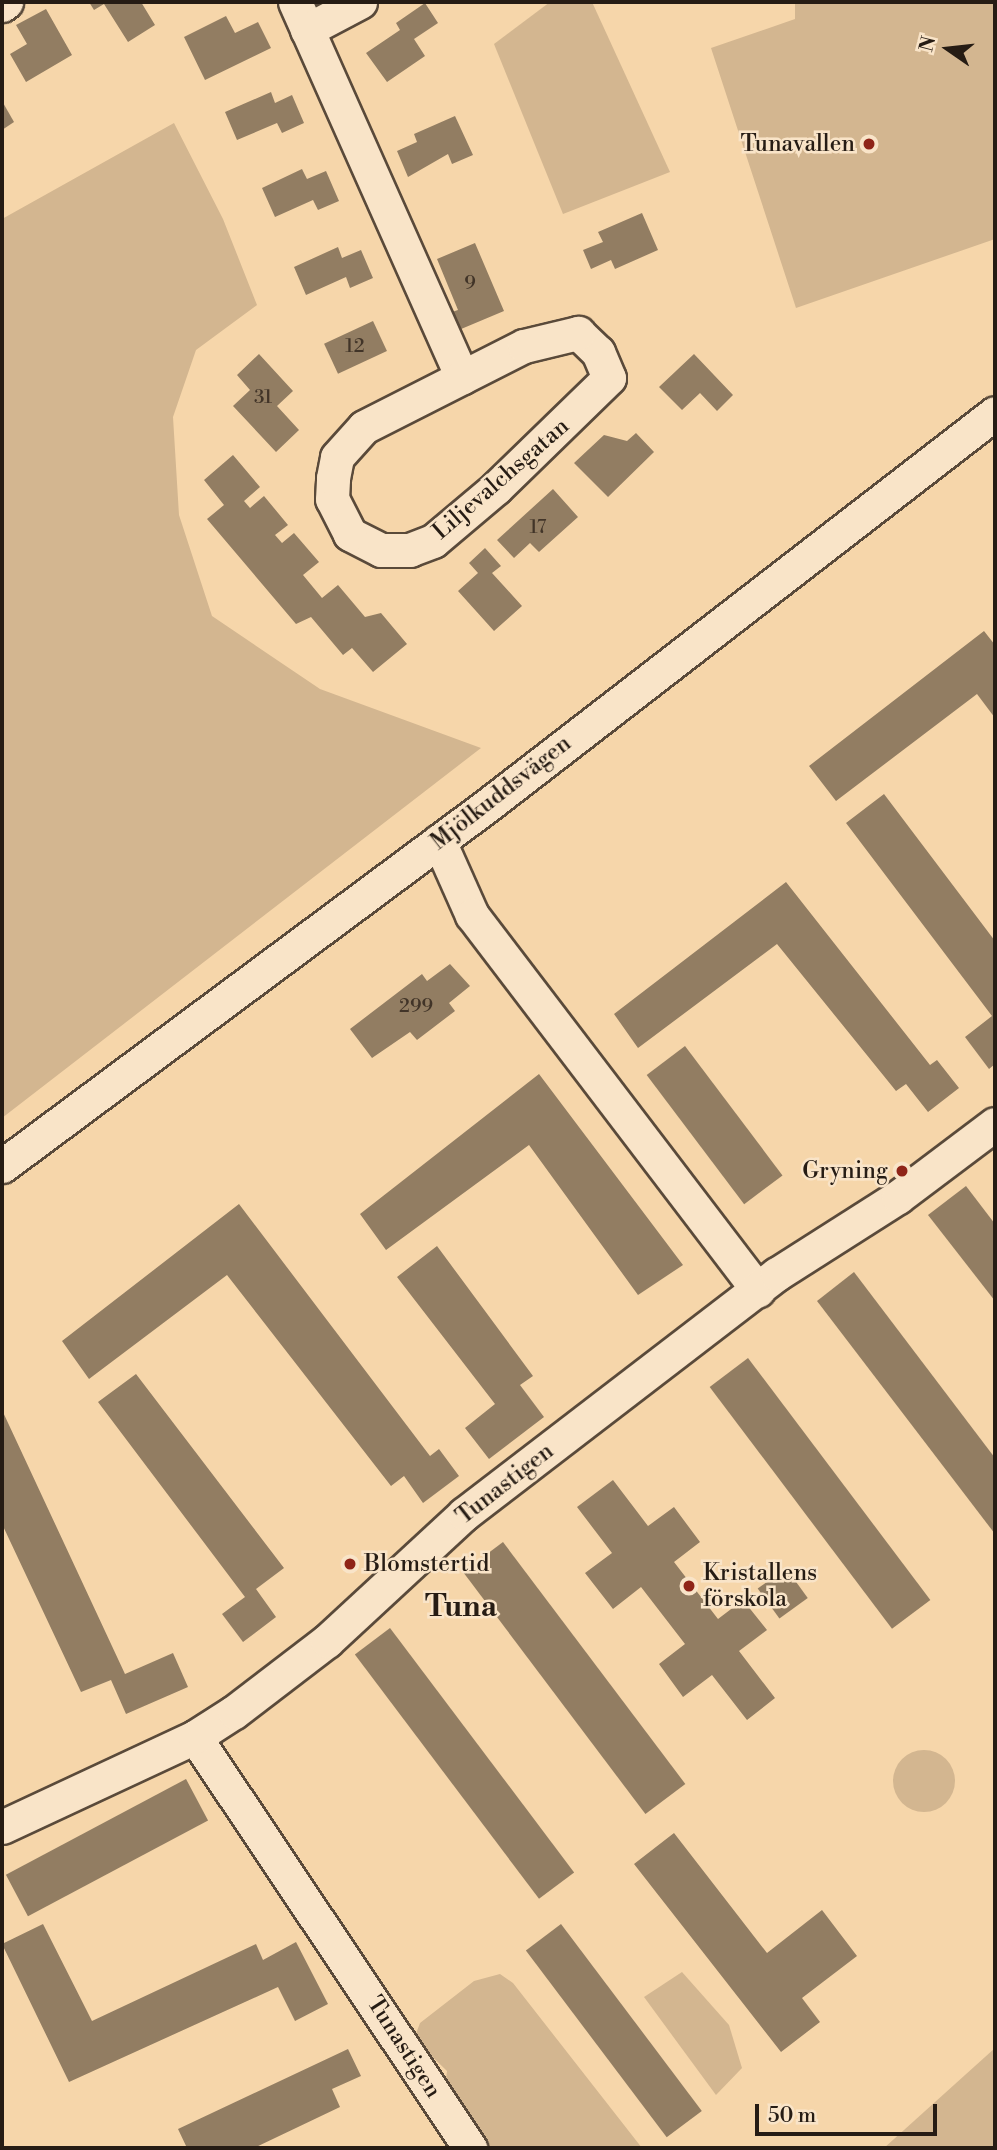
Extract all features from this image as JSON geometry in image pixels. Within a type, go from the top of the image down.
[{"type":"street","points":[[360,2],[301,16],[462,377]]},
{"type":"street","name":"Liljevalchsgatan","points":[[578,333],[598,352],[609,378],[433,541],[398,553],[366,544],[350,534],[332,499],[337,457],[364,427],[462,377],[549,337],[578,333]]},
{"type":"street","name":"Mjölkuddsvägen","points":[[2,1166],[439,841],[995,413]]},
{"type":"street","points":[[439,841],[472,915],[758,1291]]},
{"type":"street","name":"Tunastigen","points":[[2,1827],[195,1737],[327,1641],[464,1514],[758,1291],[995,1124]]},
{"type":"street","name":"Tunastigen","points":[[195,1737],[470,2148]]},
{"type":"shaded area","points":[[550,2],[592,2],[670,172],[563,214],[494,44]]},
{"type":"shaded area","name":"Tunavallen","points":[[795,2],[995,2],[995,239],[796,308],[711,48],[795,19]]},
{"type":"shaded area","points":[[174,123],[223,219],[257,305],[196,350],[173,417],[179,515],[212,616],[320,689],[481,748],[2,1118],[2,219]]},
{"type":"shaded area","points":[[924,1750],[946,1759],[955,1781],[946,1803],[924,1812],[902,1803],[893,1781],[902,1759]]},
{"type":"shaded area","points":[[682,1972],[729,2025],[742,2068],[716,2095],[644,1997]]},
{"type":"shaded area","points":[[500,1974],[513,1983],[642,2148],[485,2147],[444,2095],[447,2071],[414,2039],[420,2023],[474,1981]]},
{"type":"shaded area","points":[[995,2048],[995,2148],[884,2148]]},
{"type":"building","points":[[89,2],[141,2],[155,25],[128,42],[104,4],[94,10]]},
{"type":"building","points":[[425,3],[438,23],[414,39],[425,56],[387,82],[366,53],[400,30],[396,23]]},
{"type":"building","points":[[46,9],[72,55],[26,82],[10,54],[27,44],[16,25]]},
{"type":"building","points":[[226,16],[235,33],[258,22],[271,48],[205,80],[184,37]]},
{"type":"building","points":[[271,92],[275,103],[292,95],[304,123],[282,133],[277,123],[237,140],[225,112]]},
{"type":"building","points":[[2,101],[14,122],[2,130]]},
{"type":"building","points":[[455,116],[473,155],[452,164],[448,154],[408,177],[397,151],[417,142],[414,134]]},
{"type":"building","points":[[302,169],[307,179],[326,171],[339,201],[318,210],[313,200],[275,217],[262,188]]},
{"type":"building","points":[[642,213],[658,250],[615,269],[611,260],[591,269],[583,250],[603,242],[598,232]]},
{"type":"building","points":[[475,243],[504,311],[454,332],[446,314],[458,310],[437,259]]},
{"type":"building","points":[[338,247],[342,258],[361,250],[373,278],[350,288],[346,277],[306,295],[294,267]]},
{"type":"building","points":[[373,321],[387,351],[338,374],[324,344]]},
{"type":"building","points":[[259,354],[293,391],[277,406],[299,430],[276,452],[233,406],[250,390],[237,375]]},
{"type":"building","points":[[694,354],[733,395],[717,411],[700,393],[682,410],[659,387]]},
{"type":"building","points":[[636,433],[654,452],[608,497],[574,463],[604,435],[627,441]]},
{"type":"building","points":[[233,455],[260,487],[244,501],[250,508],[264,496],[288,525],[275,535],[282,543],[294,533],[319,562],[303,575],[322,598],[338,585],[365,617],[381,613],[407,644],[373,672],[352,648],[343,655],[311,617],[296,624],[207,519],[224,505],[204,480]]},
{"type":"building","points":[[553,489],[578,517],[539,552],[530,543],[514,558],[497,540]]},
{"type":"building","points":[[485,548],[501,566],[492,573],[522,606],[494,631],[458,591],[478,573],[469,563]]},
{"type":"building","points":[[984,631],[995,645],[995,718],[977,694],[836,801],[809,766]]},
{"type":"building","points":[[884,794],[995,941],[995,1064],[989,1069],[965,1037],[992,1016],[846,823]]},
{"type":"building","points":[[786,882],[930,1065],[937,1060],[959,1088],[928,1112],[906,1084],[896,1091],[777,944],[638,1048],[614,1014]]},
{"type":"building","points":[[450,964],[470,986],[449,1003],[455,1011],[417,1040],[410,1032],[372,1058],[350,1029],[422,974],[427,981]]},
{"type":"building","points":[[685,1046],[782,1175],[744,1204],[647,1075]]},
{"type":"building","points":[[539,1074],[683,1265],[638,1295],[529,1145],[386,1250],[360,1214]]},
{"type":"building","points":[[966,1186],[995,1224],[995,1301],[928,1215]]},
{"type":"building","points":[[239,1204],[430,1456],[439,1449],[459,1476],[423,1503],[404,1476],[391,1486],[227,1275],[89,1379],[62,1341]]},
{"type":"building","points":[[437,1246],[533,1376],[520,1385],[544,1417],[489,1459],[465,1428],[495,1404],[397,1277]]},
{"type":"building","points":[[854,1272],[995,1458],[995,1534],[817,1301]]},
{"type":"building","points":[[748,1358],[930,1600],[892,1629],[710,1387]]},
{"type":"building","points":[[136,1374],[284,1568],[256,1589],[276,1617],[243,1642],[222,1614],[245,1597],[98,1402]]},
{"type":"building","points":[[2,1410],[125,1674],[173,1653],[188,1687],[126,1714],[111,1680],[81,1692],[2,1524]]},
{"type":"building","points":[[613,1480],[648,1526],[674,1507],[700,1542],[674,1562],[718,1619],[743,1600],[767,1630],[739,1651],[775,1698],[747,1720],[712,1675],[683,1697],[659,1664],[685,1644],[641,1587],[613,1609],[585,1573],[612,1553],[577,1507]]},
{"type":"building","points":[[503,1542],[685,1784],[645,1814],[463,1572]]},
{"type":"building","points":[[786,1568],[808,1598],[779,1619],[758,1589]]},
{"type":"building","points":[[390,1628],[574,1872],[539,1899],[355,1654]]},
{"type":"building","points":[[186,1779],[208,1820],[28,1916],[6,1875]]},
{"type":"building","points":[[674,1833],[767,1953],[822,1910],[857,1956],[802,1998],[820,2022],[781,2052],[634,1864]]},
{"type":"building","points":[[43,1924],[92,2021],[256,1944],[263,1960],[296,1942],[328,2004],[295,2021],[278,1987],[69,2082],[2,1944]]},
{"type":"building","points":[[561,1924],[702,2111],[667,2137],[526,1950]]},
{"type":"building","points":[[348,2049],[361,2076],[332,2089],[340,2107],[254,2148],[187,2148],[178,2129]]},
{"type":"place","name":"Tunavallen","points":[[869,144]]},
{"type":"place","name":"Gryning","points":[[902,1171]]},
{"type":"place","name":"Blomstertid","points":[[350,1564]]},
{"type":"place","name":"Kristallens förskola","points":[[689,1586]]},
{"type":"district","name":"Tuna","points":[[461,1607]]}]
